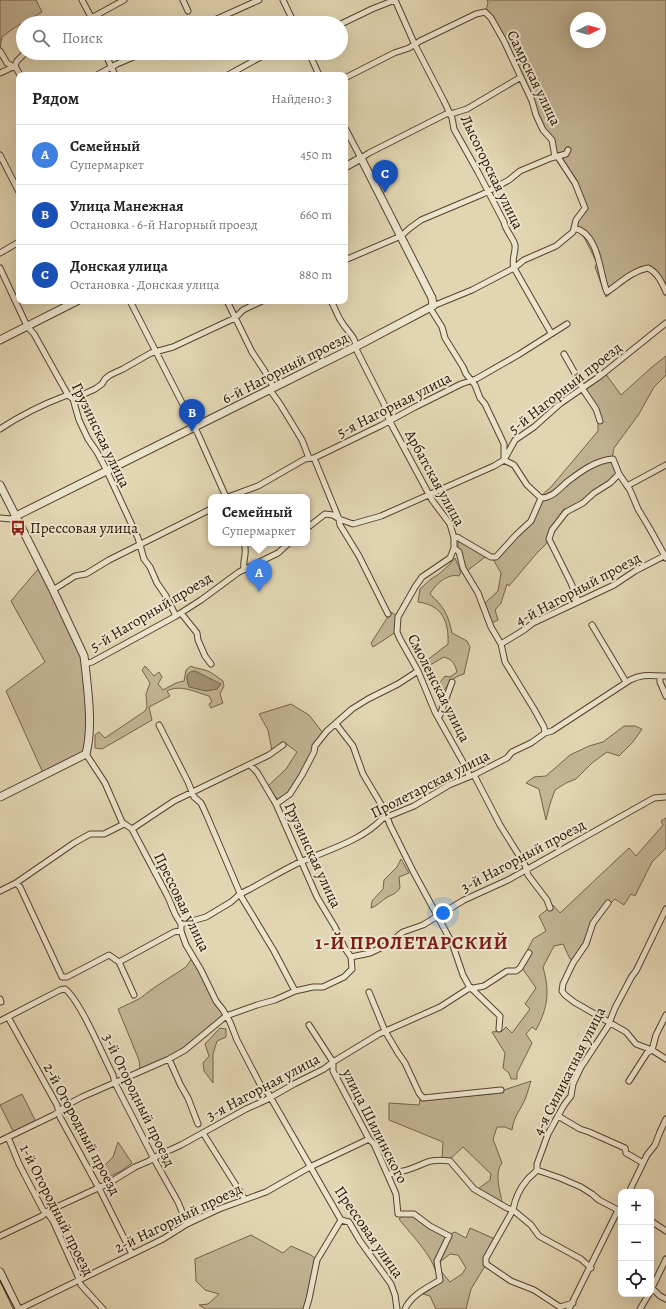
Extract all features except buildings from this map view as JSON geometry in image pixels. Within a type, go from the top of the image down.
[{"type":"street","points":[[82,0],[90,16]]},
{"type":"street","points":[[98,16],[124,0]]},
{"type":"street","points":[[183,0],[188,11]]},
{"type":"street","points":[[224,16],[259,0]]},
{"type":"street","points":[[283,0],[291,16]]},
{"type":"street","points":[[348,21],[395,0]]},
{"type":"street","name":"Лысогорская улица","points":[[395,0],[415,45],[450,114],[454,129],[488,191],[515,246],[512,262],[514,268]]},
{"type":"street","name":"Самрская улица","points":[[415,45],[420,41],[476,14],[485,12],[489,14],[521,77],[543,130],[552,140],[556,157],[575,183],[585,208],[583,213],[576,220],[574,228]]},
{"type":"street","points":[[348,76],[394,53],[415,45]]},
{"type":"street","points":[[0,51],[7,63],[13,66],[18,72]]},
{"type":"street","points":[[0,73],[13,66],[17,60]]},
{"type":"street","points":[[108,60],[114,72]]},
{"type":"street","points":[[103,72],[128,60]]},
{"type":"street","points":[[233,72],[255,60]]},
{"type":"street","points":[[312,60],[318,72]]},
{"type":"street","points":[[348,165],[446,114],[467,109],[521,77]]},
{"type":"street","points":[[348,134],[432,298],[431,307],[442,327],[445,338],[466,374],[475,385],[480,398],[485,404],[504,444],[504,460]]},
{"type":"street","points":[[348,259],[401,236],[421,220],[488,191],[508,180],[520,171],[566,154],[568,150]]},
{"type":"street","points":[[0,155],[16,186]]},
{"type":"street","points":[[574,228],[584,232],[589,239],[602,268],[603,283],[607,292],[630,275],[642,269],[648,268],[653,270],[660,279],[666,292]]},
{"type":"street","name":"6-й Нагорный проезд","points":[[0,518],[11,519],[272,389],[431,307],[472,290],[514,268],[529,257],[548,251],[573,232],[574,228]]},
{"type":"street","points":[[0,252],[16,244]]},
{"type":"street","name":"Грузинская улица","points":[[0,268],[16,302]]},
{"type":"street","points":[[514,268],[551,333]]},
{"type":"street","name":"Грузинская улица","points":[[17,304],[27,326],[34,334],[70,397],[88,439],[97,452],[138,538],[144,559],[150,567],[157,583],[178,614],[197,633],[198,640],[205,656],[211,664]]},
{"type":"street","points":[[0,340],[71,304]]},
{"type":"street","points":[[132,304],[215,469],[226,494]]},
{"type":"street","points":[[228,304],[252,352],[264,370],[280,404],[312,458],[339,519],[340,525],[359,556],[388,614]]},
{"type":"street","points":[[0,429],[21,415],[43,404],[65,396],[70,397],[102,384],[110,375],[156,352],[173,347],[235,318],[243,310],[256,304]]},
{"type":"street","name":"Арбатская улица","points":[[333,304],[342,322],[353,336],[357,351],[384,404],[389,420],[432,500],[450,524],[454,538]]},
{"type":"street","name":"5-й Нагорный проезд","points":[[504,460],[515,440],[534,427],[561,403],[600,376],[666,323]]},
{"type":"street","name":"5-я Нагорная улица","points":[[235,494],[258,486],[285,470],[476,378],[518,355],[567,324]]},
{"type":"street","points":[[564,354],[582,388],[596,409],[600,420]]},
{"type":"street","points":[[504,460],[514,465],[527,485],[541,498],[545,498],[553,495],[567,482],[594,464],[603,460],[613,459],[619,474],[665,556]]},
{"type":"street","points":[[310,526],[326,514],[333,515],[353,524],[381,516],[430,496],[504,460]]},
{"type":"street","points":[[627,486],[666,465]]},
{"type":"street","points":[[578,601],[571,583],[549,539],[552,530],[566,512],[583,503],[594,493],[610,483],[619,474]]},
{"type":"street","points":[[0,485],[53,590],[84,656],[89,721],[88,746],[86,754],[105,783],[124,824],[132,829],[174,801],[250,765],[269,755],[283,745]]},
{"type":"street","points":[[454,548],[454,538],[457,537],[491,557],[496,557],[516,535],[532,521],[541,498]]},
{"type":"street","points":[[53,590],[75,576],[86,574],[109,560],[208,511]]},
{"type":"street","points":[[244,546],[246,555],[243,567],[244,570]]},
{"type":"street","name":"5-й Нагорный проезд","points":[[85,664],[92,662],[178,614],[244,570],[270,558],[286,546]]},
{"type":"street","name":"Арбатская улица","points":[[454,548],[459,552],[463,568],[478,593],[491,626],[501,644],[505,662],[534,709],[544,727],[545,733]]},
{"type":"street","name":"Смоленская улица","points":[[454,548],[450,558],[422,577],[415,587],[398,617],[397,632],[418,671],[437,716],[527,869],[528,875],[547,900],[550,908]]},
{"type":"street","name":"4-й Нагорный проезд","points":[[501,644],[534,623],[614,584],[634,571],[665,556]]},
{"type":"street","points":[[592,625],[626,682]]},
{"type":"street","points":[[276,804],[290,794],[308,764],[314,752],[315,746],[327,731],[357,706],[398,684],[418,671]]},
{"type":"street","name":"Пролетарская улица","points":[[181,924],[206,917],[231,902],[240,894],[301,862],[357,837],[387,817],[414,806],[449,785],[472,776],[507,758],[512,752],[531,743],[545,733],[552,731],[626,682],[638,676],[663,676]]},
{"type":"street","points":[[663,676],[660,682],[666,696]]},
{"type":"street","points":[[437,716],[440,715],[452,682]]},
{"type":"street","points":[[336,724],[353,746],[364,774],[385,811],[414,872],[452,943],[463,975],[472,988],[500,1016],[499,1029]]},
{"type":"street","points":[[159,725],[194,797],[201,803],[208,816],[240,894],[274,951],[295,991]]},
{"type":"street","points":[[0,797],[86,754]]},
{"type":"street","name":"Грузинская улица","points":[[250,765],[257,772],[276,804],[317,897],[351,957]]},
{"type":"street","name":"3-й Нагорный проезд","points":[[351,957],[370,954],[391,943],[403,932],[423,925],[464,900],[508,880],[654,798],[666,797]]},
{"type":"street","points":[[0,891],[16,883],[74,843],[90,834],[104,834],[124,824]]},
{"type":"street","name":"Прессовая улица","points":[[132,829],[181,924],[181,931],[186,945],[201,970],[216,1001],[226,1016],[262,1088],[270,1098],[341,1220],[349,1222],[360,1241],[390,1284],[395,1295],[397,1309]]},
{"type":"street","points":[[16,883],[20,887],[62,977],[66,977],[109,955],[119,962],[134,995]]},
{"type":"street","points":[[608,903],[592,923],[586,944],[570,970],[563,984],[562,991],[574,1002],[626,1032],[636,1044],[652,1050],[666,1059]]},
{"type":"street","name":"4-я Силикатная улица","points":[[537,1170],[537,1164],[548,1134],[571,1096],[573,1084],[581,1067],[610,1022],[615,1008],[636,971],[666,909]]},
{"type":"street","points":[[119,962],[174,932],[181,931]]},
{"type":"street","name":"3-я Нагорная улица","points":[[0,1236],[98,1187],[109,1183],[135,1167],[181,1145],[246,1109],[270,1098],[324,1069],[332,1062],[385,1031],[440,1007],[468,989],[484,986],[507,971],[516,971],[520,968],[528,953]]},
{"type":"street","points":[[0,1141],[54,1115],[82,1097],[169,1060],[185,1050],[226,1016],[275,1000],[295,991],[313,987],[323,988],[344,977],[352,968],[351,957]]},
{"type":"street","name":"3-й Огородный проезд","points":[[8,1017],[54,993],[65,989],[70,993],[80,1008],[113,1075],[115,1083],[178,1202],[187,1224]]},
{"type":"street","points":[[369,992],[385,1031],[405,1063],[419,1093],[423,1098],[501,1090]]},
{"type":"street","points":[[629,1081],[647,1053],[652,1050],[656,1035],[666,1015]]},
{"type":"street","points":[[0,1021],[8,1017]]},
{"type":"street","name":"2-й Огородный проезд","points":[[8,1017],[59,1111],[60,1117],[132,1254]]},
{"type":"street","name":"улица Шилинского","points":[[308,1025],[332,1062],[333,1070],[369,1139],[374,1144],[396,1194],[398,1214],[414,1214],[430,1226],[448,1236],[437,1261],[440,1280],[415,1296],[408,1303],[405,1309]]},
{"type":"street","points":[[169,1060],[188,1098],[198,1124]]},
{"type":"street","points":[[558,1116],[580,1129],[625,1148],[626,1153],[643,1163]]},
{"type":"street","points":[[630,1189],[647,1155],[655,1145],[666,1119]]},
{"type":"street","points":[[203,1132],[244,1198]]},
{"type":"street","name":"1-й Огородный проезд","points":[[8,1138],[19,1164],[43,1210],[49,1215],[52,1221],[77,1274],[78,1280],[103,1309]]},
{"type":"street","name":"2-й Нагорный проезд","points":[[19,1309],[163,1239],[187,1224],[244,1198],[266,1192],[310,1167],[369,1139]]},
{"type":"street","points":[[388,1175],[418,1166],[428,1161],[450,1161],[474,1189],[513,1210],[531,1225],[539,1236],[580,1259],[591,1268]]},
{"type":"street","points":[[573,1303],[560,1308],[534,1290],[511,1281],[486,1264],[486,1258],[513,1210],[514,1202],[521,1187],[537,1170],[581,1187],[599,1200],[618,1209]]},
{"type":"street","points":[[569,1309],[618,1214]]},
{"type":"street","points":[[306,1309],[317,1260],[341,1220]]},
{"type":"street","points":[[654,1223],[666,1231]]},
{"type":"street","points":[[654,1285],[666,1259]]},
{"type":"street","points":[[0,1272],[19,1309]]},
{"type":"street","points":[[654,1291],[666,1299]]},
{"type":"street","points":[[640,1309],[647,1297]]},
{"type":"shaded area","points":[[0,0],[36,0],[42,12],[35,16],[16,16],[16,27],[2,37],[0,48]]},
{"type":"shaded area","points":[[487,0],[666,0],[666,296],[652,271],[648,270],[631,276],[606,297],[595,267],[597,263],[582,233],[576,226],[585,202],[556,154],[553,140],[544,129],[533,101],[486,10],[488,3]]},
{"type":"shaded area","points":[[666,356],[666,375],[654,387],[639,414],[614,448],[612,459],[616,471],[615,474],[582,503],[573,508],[564,509],[550,529],[546,544],[509,586],[507,584],[501,603],[495,610],[498,620],[492,623],[485,603],[498,591],[501,573],[493,559],[517,536],[526,530],[532,522],[542,495],[551,487],[598,431],[598,418],[582,391],[605,373],[621,395]]},
{"type":"shaded area","points":[[459,541],[475,548],[485,557],[467,571],[458,552]]},
{"type":"shaded area","points":[[455,558],[461,572],[459,576],[450,576],[442,580],[430,594],[445,611],[452,633],[467,641],[470,647],[464,674],[454,679],[441,694],[433,691],[445,676],[450,677],[457,672],[453,662],[444,657],[430,665],[421,665],[448,644],[447,628],[445,621],[438,611],[433,607],[418,602],[420,589],[439,574]]},
{"type":"shaded area","points":[[39,568],[80,655],[84,675],[87,714],[87,737],[85,747],[78,756],[43,773],[6,691],[45,662],[11,601]]},
{"type":"shaded area","points":[[391,612],[397,616],[395,626],[396,632],[373,647],[371,643]]},
{"type":"shaded area","points":[[145,666],[154,676],[159,672],[162,677],[158,684],[163,690],[176,683],[184,681],[186,670],[191,666],[210,672],[223,681],[224,686],[220,694],[223,703],[211,708],[209,704],[212,702],[209,696],[188,689],[172,689],[167,691],[170,696],[149,707],[152,720],[102,749],[95,748],[95,735],[99,732],[105,738],[145,711],[147,707],[146,694],[150,683],[142,670]]},
{"type":"shaded area","points":[[195,671],[221,684],[217,689],[206,691],[189,687],[187,676],[189,673]]},
{"type":"shaded area","points":[[291,704],[309,715],[323,733],[297,780],[284,795],[278,799],[268,786],[286,769],[297,752],[284,742],[272,751],[268,730],[259,714]]},
{"type":"shaded area","points":[[624,726],[635,726],[642,729],[633,742],[619,756],[607,752],[592,763],[576,779],[555,790],[546,820],[539,789],[526,783],[534,777],[546,776],[570,755],[589,746],[603,742]]},
{"type":"shaded area","points":[[666,818],[666,848],[652,862],[635,896],[631,894],[624,905],[615,899],[603,911],[573,959],[570,959],[563,944],[554,946],[543,967],[547,984],[547,999],[543,1014],[536,1030],[532,1027],[526,1034],[532,1043],[517,1073],[517,1079],[511,1079],[509,1073],[503,1068],[505,1053],[492,1032],[502,1031],[506,1027],[512,1033],[530,1009],[525,1004],[536,988],[520,965],[533,939],[546,931],[539,916],[553,905],[560,913],[629,848],[636,856],[663,825],[661,821]]},
{"type":"shaded area","points":[[401,859],[409,873],[399,877],[400,888],[395,893],[371,908],[372,901],[383,889],[384,880],[397,867]]},
{"type":"shaded area","points":[[192,958],[210,994],[223,1014],[222,1018],[184,1049],[168,1058],[140,1070],[139,1060],[118,1009],[139,999],[186,967]]},
{"type":"shaded area","points":[[220,1028],[226,1029],[226,1037],[217,1041],[213,1054],[213,1083],[204,1071],[203,1063],[209,1056],[205,1044]]},
{"type":"shaded area","points":[[531,1081],[526,1097],[514,1120],[512,1130],[505,1127],[497,1127],[493,1139],[502,1163],[498,1172],[498,1177],[502,1202],[478,1189],[490,1180],[491,1174],[463,1147],[450,1159],[442,1159],[443,1142],[389,1120],[389,1103],[419,1105],[420,1100],[492,1094]]},
{"type":"shaded area","points":[[22,1094],[36,1122],[14,1133],[0,1105]]},
{"type":"shaded area","points":[[118,1142],[132,1163],[121,1171],[103,1180],[99,1173],[113,1157]]},
{"type":"shaded area","points":[[406,1213],[450,1234],[455,1232],[466,1238],[470,1228],[495,1239],[486,1256],[484,1263],[485,1266],[471,1289],[466,1309],[436,1309],[430,1296],[423,1294],[423,1290],[437,1281],[436,1273],[429,1256],[399,1219]],"holes":[[[450,1254],[458,1255],[466,1268],[462,1274],[450,1282],[440,1270],[440,1262]]]},
{"type":"shaded area","points":[[251,1235],[283,1253],[291,1246],[311,1255],[316,1259],[303,1309],[205,1309],[199,1305],[208,1304],[219,1294],[205,1290],[196,1281],[195,1259]]},
{"type":"tram line","points":[[0,1280],[15,1309]]},
{"type":"place","name":"Донская улица","points":[[385,193]]},
{"type":"place","name":"Улица Манежная","points":[[192,432]]},
{"type":"place","name":"Прессовая улица","points":[[18,528]]},
{"type":"place","name":"Семейный","points":[[259,592]]},
{"type":"district","name":"1-Й ПРОЛЕТАРСКИЙ","points":[[412,943]]}]
